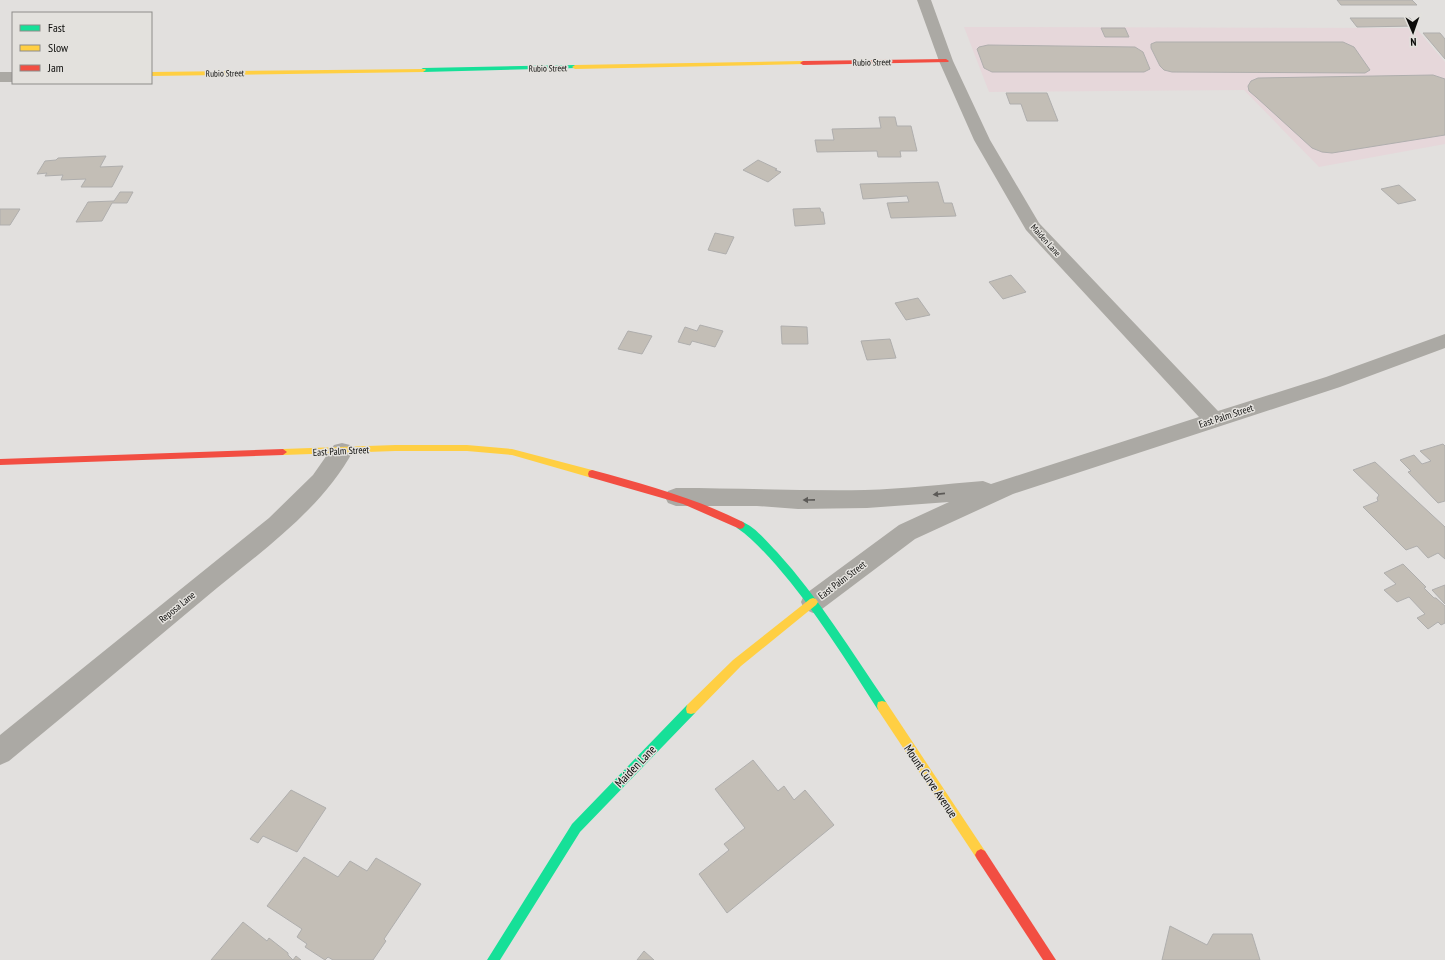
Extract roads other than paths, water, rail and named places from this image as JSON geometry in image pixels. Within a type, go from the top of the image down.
[{"type":"street","name":"Maiden Lane","points":[[924,0],[946,61],[982,140],[1032,226],[1214,420]]},
{"type":"street","name":"Rubio Street","points":[[152,74],[946,61]]},
{"type":"street","points":[[0,77],[12,76]]},
{"type":"street","name":"East Palm Street","points":[[0,462],[395,448],[467,448],[512,452],[601,475],[676,497],[718,513],[752,532],[782,564],[813,602],[907,532],[1006,487],[1333,382],[1445,341]]},
{"type":"street","name":"Reposa Lane","points":[[0,752],[277,525],[321,480],[342,451]]},
{"type":"street","name":"East Palm Street","points":[[676,497],[757,497],[798,500],[867,499],[1006,487]]},
{"type":"street","name":"Maiden Lane","points":[[493,960],[576,828],[668,731],[737,663],[813,602]]},
{"type":"street","name":"Mount Curve Avenue","points":[[813,602],[1050,960]]}]
